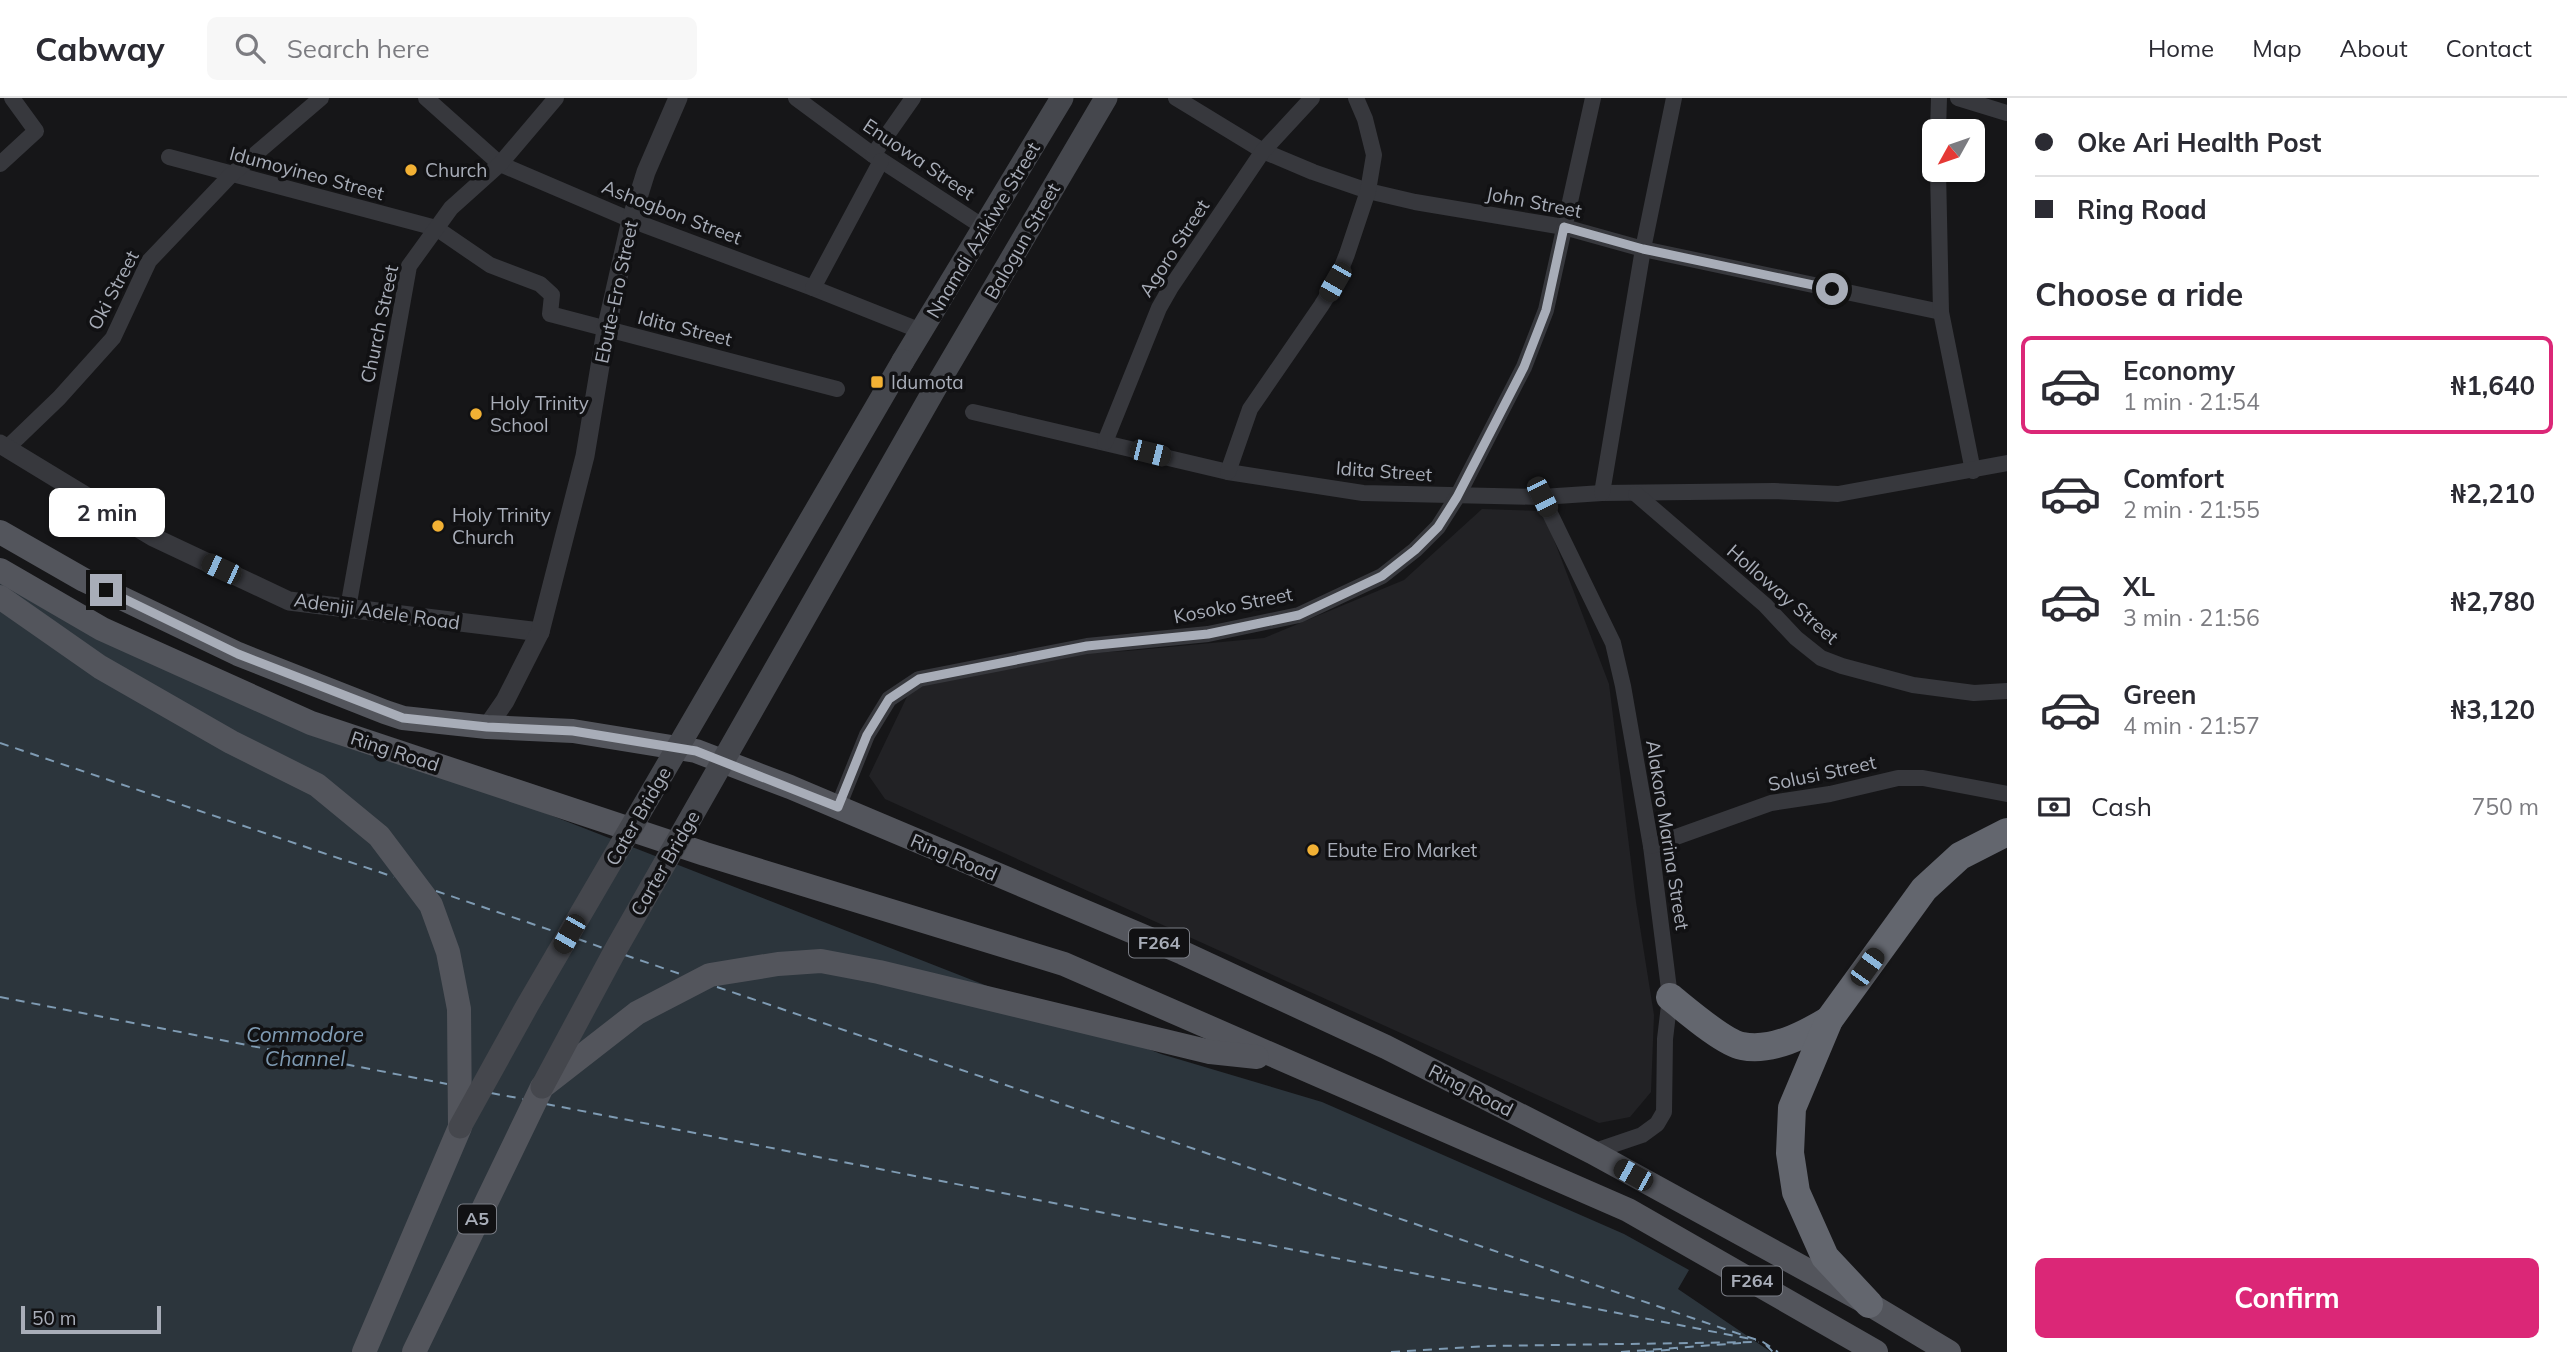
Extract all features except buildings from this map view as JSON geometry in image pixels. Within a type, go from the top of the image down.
[{"type":"highway","points":[[1869,1304],[1825,1257],[1796,1192],[1790,1153],[1792,1108],[1829,1020],[1924,889],[1960,856],[2007,832]]},
{"type":"highway","points":[[1670,997],[1712,1030],[1740,1046],[1771,1045],[1804,1035],[1829,1020]]},
{"type":"main road","name":"Nnamdi Azikiwe Street","points":[[903,361],[1062,98]]},
{"type":"main road","name":"Balogun Street","points":[[937,385],[1106,98]]},
{"type":"main road","name":"Cater Bridge","points":[[460,1127],[527,1006],[903,361]]},
{"type":"main road","name":"Carter Bridge","points":[[414,1352],[542,1087],[616,949],[937,385]]},
{"type":"main road","name":"Ring Road","points":[[0,532],[84,580],[238,654],[403,718],[487,727],[573,731],[696,751],[838,807],[1183,953],[1386,1047],[1592,1152],[1869,1304]]},
{"type":"main road","name":"Ring Road","points":[[0,570],[102,629],[311,723],[705,854],[1064,964],[1628,1210],[1876,1352]]},
{"type":"main road","points":[[0,597],[100,667],[230,742],[317,785],[379,836],[431,905],[449,952],[459,1009],[460,1127]]},
{"type":"main road","points":[[542,1087],[637,1013],[710,975],[778,964],[821,961],[892,975],[1210,1052],[1281,1060]]},
{"type":"main road","name":"A5","points":[[364,1352],[460,1127]]},
{"type":"main road","name":"F264","points":[[1869,1304],[1949,1352]]},
{"type":"street","points":[[0,164],[36,131],[12,98]]},
{"type":"street","name":"Oki Street","points":[[4,446],[100,355],[113,338],[149,261],[231,176],[321,98]]},
{"type":"street","name":"Ashogbon Street","points":[[426,98],[499,164],[631,220],[921,331]]},
{"type":"street","name":"Church Street","points":[[348,608],[409,266],[451,208],[499,164],[556,98]]},
{"type":"street","name":"Ebute-Ero Street","points":[[487,727],[505,701],[540,632],[585,456],[606,330],[631,220],[646,172],[678,98]]},
{"type":"street","name":"Enuowa Street","points":[[796,98],[877,158],[985,228]]},
{"type":"street","points":[[813,288],[877,158],[913,98]]},
{"type":"street","name":"John Street","points":[[1176,98],[1262,151],[1368,191],[1415,202],[1564,227],[1643,249],[1941,312]]},
{"type":"street","name":"Agoro Street","points":[[1105,442],[1159,308],[1262,151],[1312,98]]},
{"type":"street","points":[[1228,472],[1250,409],[1335,282],[1348,254],[1368,191],[1374,155],[1356,98]]},
{"type":"street","name":"Kosoko Street","points":[[838,807],[867,735],[889,699],[919,679],[1087,646],[1208,634],[1299,615],[1382,576],[1415,550],[1438,527],[1457,497],[1524,367],[1546,310],[1593,98]]},
{"type":"street","points":[[1602,493],[1643,249],[1674,98]]},
{"type":"street","points":[[1938,98],[1938,119]]},
{"type":"street","points":[[1958,98],[2007,113]]},
{"type":"street","name":"Idumoyineo Street","points":[[169,157],[231,176],[436,228]]},
{"type":"street","points":[[1938,182],[1941,312],[1973,471]]},
{"type":"street","name":"Idita Street","points":[[436,228],[490,265],[540,284],[552,295],[550,314],[837,389]]},
{"type":"street","name":"Idita Street","points":[[973,412],[1228,472],[1363,493],[1457,497],[1774,491],[1838,494],[2007,463]]},
{"type":"street","name":"Adeniji Adele Road","points":[[4,446],[153,537],[289,601],[540,632]]},
{"type":"street","name":"Holloway Street","points":[[1636,494],[1765,605],[1796,638],[1821,658],[1913,685],[1975,693],[2007,691]]},
{"type":"street","name":"Alakoro Marina Street","points":[[1542,497],[1613,643],[1651,846],[1670,997],[1665,1039],[1664,1112],[1657,1124],[1642,1135],[1592,1152]]},
{"type":"street","name":"Solusi Street","points":[[1651,846],[1771,803],[1830,794],[1898,778],[1923,778],[2007,794]]},
{"type":"shaded area","name":"Ebute Ero Market","points":[[1482,509],[1543,511],[1609,684],[1636,902],[1654,1015],[1651,1092],[1630,1117],[1599,1123],[885,799],[869,776],[914,682],[992,658],[1127,651],[1264,638],[1404,580]]},
{"type":"water","name":"Commodore Channel","points":[[0,578],[369,744],[1161,1054],[1322,1102],[1624,1234],[1689,1270],[1678,1289],[1771,1352],[0,1352]]},
{"type":"ferry route","points":[[0,743],[394,877]]},
{"type":"ferry route","points":[[436,891],[556,932]]},
{"type":"ferry route","points":[[578,939],[603,948]]},
{"type":"ferry route","points":[[625,955],[686,976]]},
{"type":"ferry route","points":[[717,987],[1763,1342],[1778,1352]]},
{"type":"ferry route","points":[[0,997],[447,1084]]},
{"type":"ferry route","points":[[491,1093],[523,1099]]},
{"type":"ferry route","points":[[546,1104],[1756,1340]]},
{"type":"ferry route","points":[[1391,1352],[1487,1346],[1759,1342]]},
{"type":"ferry route","points":[[1621,1352],[1741,1343]]},
{"type":"ferry route","points":[[1766,1345],[1773,1352]]},
{"type":"ferry route","points":[[1645,1352],[1678,1349]]},
{"type":"place","name":"Church","points":[[411,170]]},
{"type":"place","name":"Idumota","points":[[877,382]]},
{"type":"place","name":"Holy Trinity School","points":[[476,414]]},
{"type":"place","name":"Holy Trinity Church","points":[[438,526]]},
{"type":"place","name":"Ebute Ero Market","points":[[1313,850]]},
{"type":"route","points":[[106,590],[238,654],[403,718],[487,727],[573,731],[696,751],[838,807],[867,735],[889,699],[919,679],[1087,646],[1208,634],[1299,615],[1382,576],[1415,550],[1438,527],[1457,497],[1524,367],[1546,310],[1564,227],[1643,249],[1832,289]]}]
